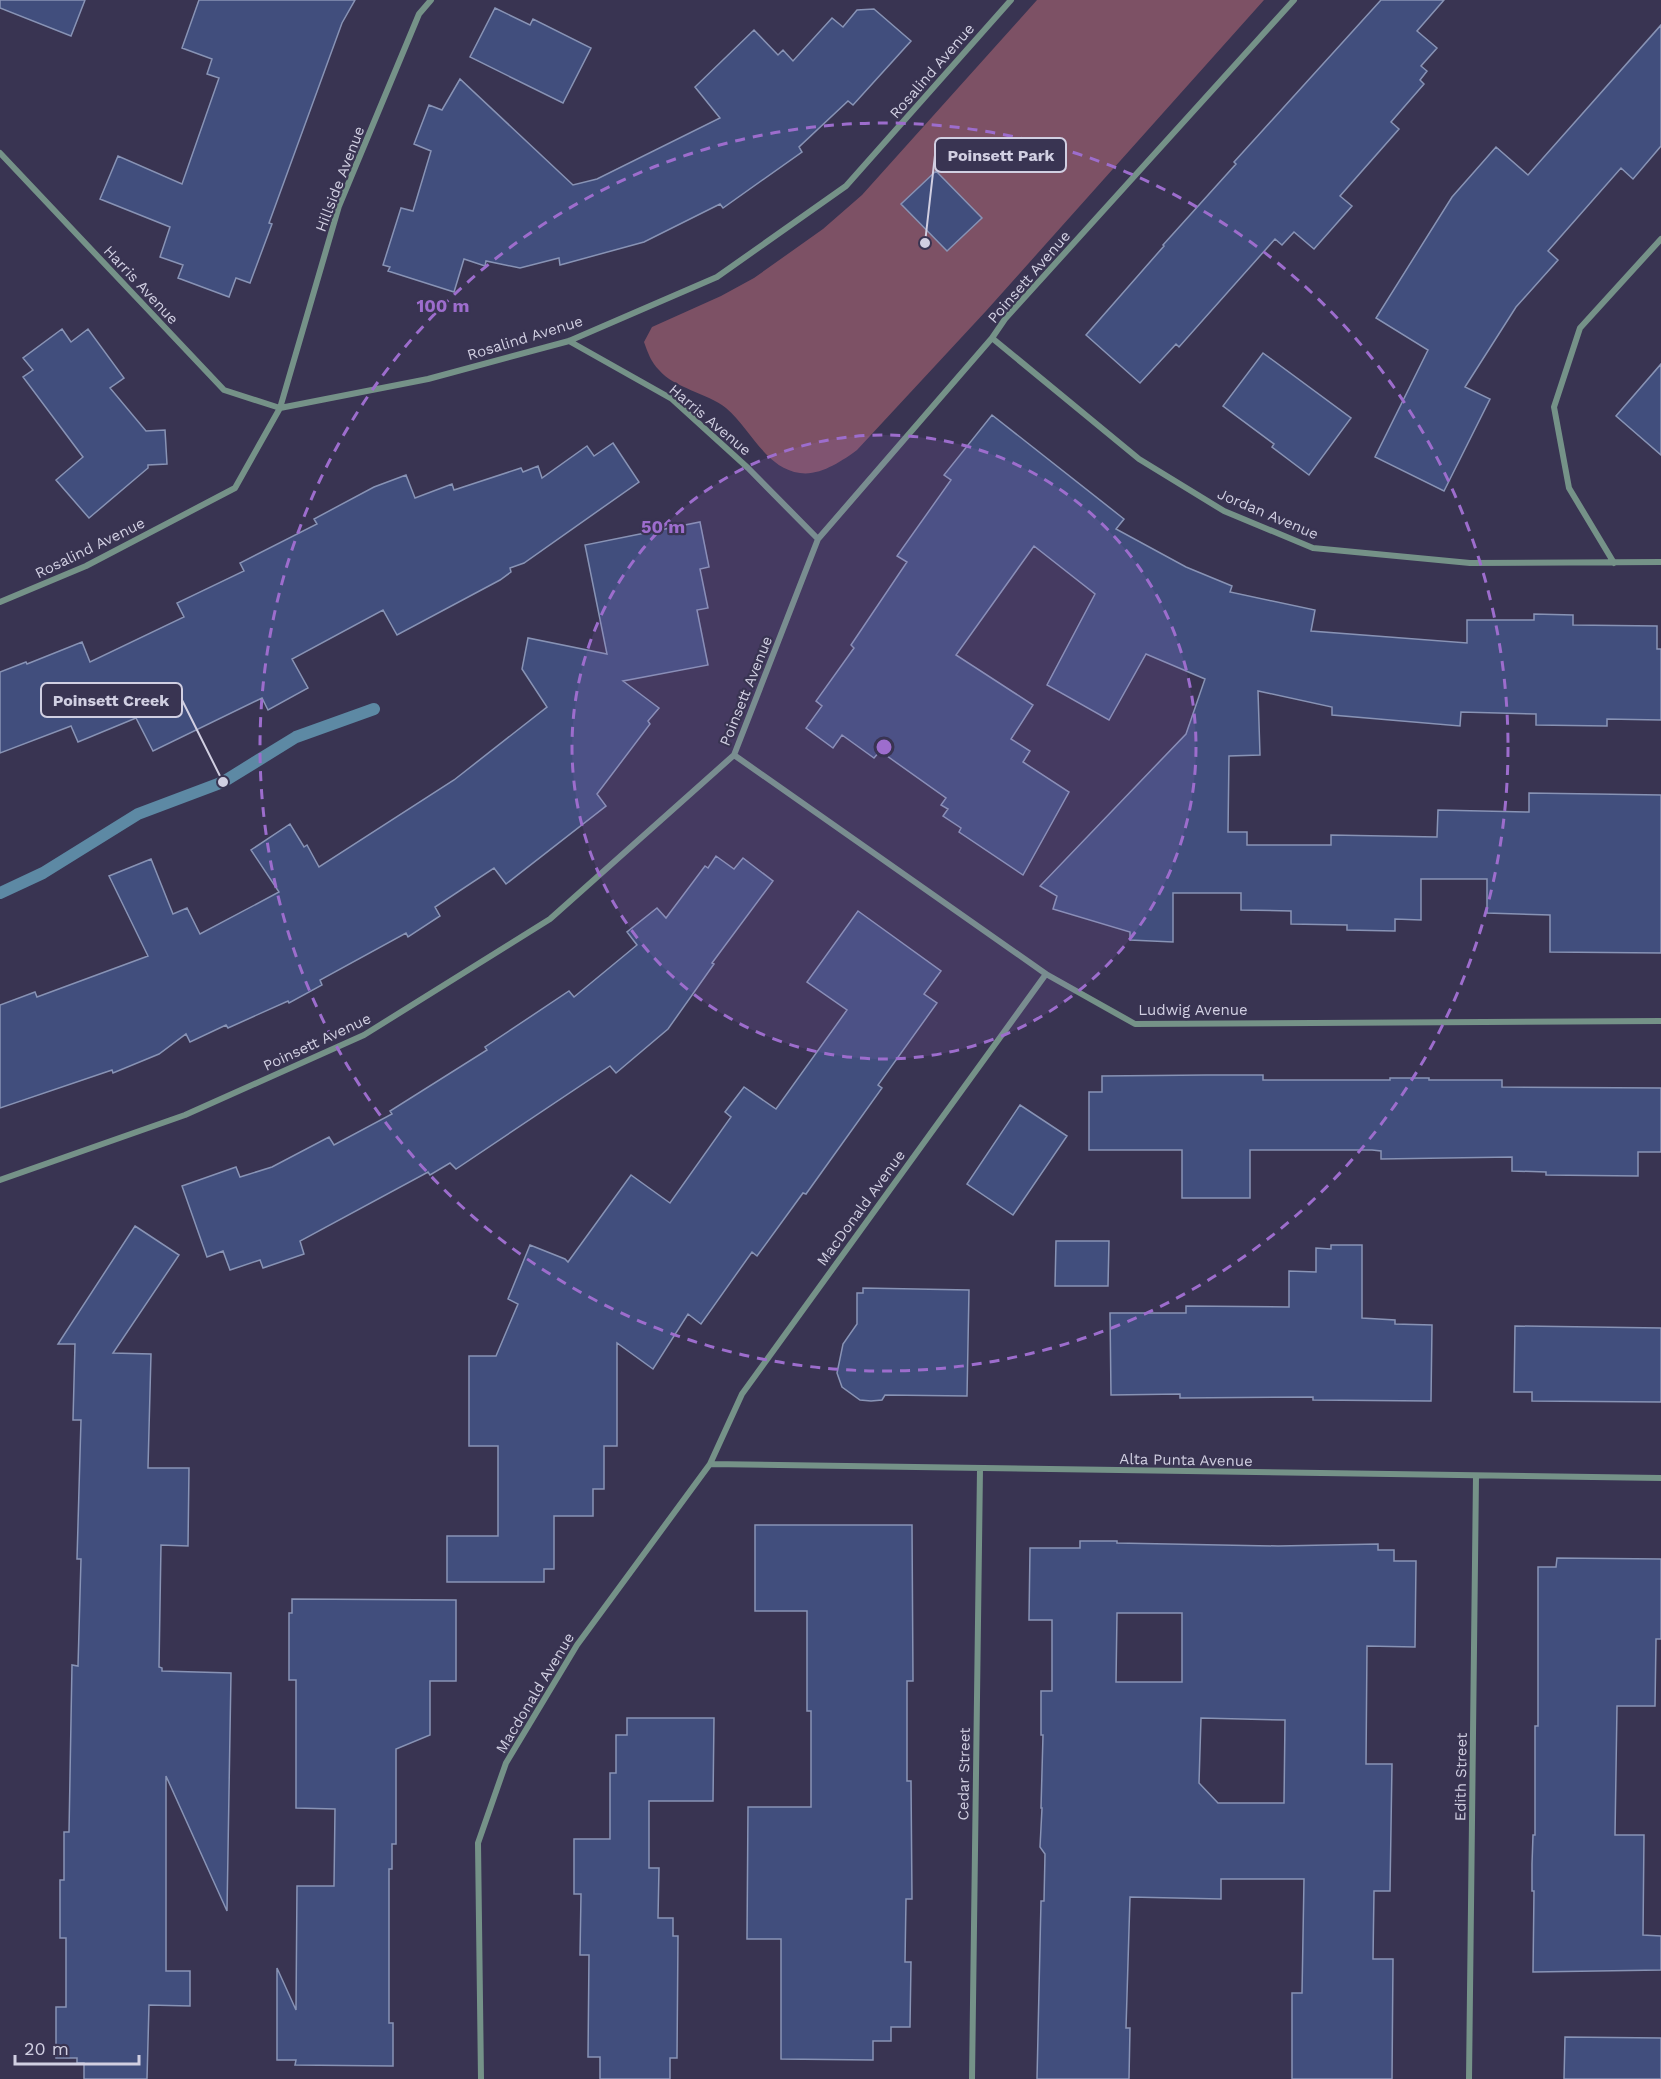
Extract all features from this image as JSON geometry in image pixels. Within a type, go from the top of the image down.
[{"type":"street","name":"Hillside Avenue","points":[[280,408],[339,206],[419,14],[431,0]]},
{"type":"street","name":"Rosalind Avenue","points":[[0,602],[86,566],[235,488],[280,408],[428,379],[569,341],[717,277],[846,186],[1011,0]]},
{"type":"street","name":"Poinsett Avenue","points":[[0,1180],[185,1115],[364,1035],[550,919],[734,755],[818,539],[992,338],[1005,319],[1294,0]]},
{"type":"street","name":"Harris Avenue","points":[[0,153],[224,390],[280,408]]},
{"type":"street","points":[[1614,563],[1569,488],[1554,407],[1580,328],[1661,239]]},
{"type":"street","name":"Jordan Avenue","points":[[992,338],[1139,459],[1224,511],[1313,548],[1470,563],[1661,562]]},
{"type":"street","name":"Harris Avenue","points":[[569,341],[672,399],[748,468],[818,539]]},
{"type":"street","name":"Ludwig Avenue","points":[[734,755],[1046,974],[1135,1024],[1661,1021]]},
{"type":"street","name":"MacDonald Avenue","points":[[710,1464],[742,1394],[1046,974]]},
{"type":"street","name":"Alta Punta Avenue","points":[[710,1464],[1661,1478]]},
{"type":"street","name":"Macdonald Avenue","points":[[481,2079],[478,1843],[506,1763],[577,1645],[710,1464]]},
{"type":"street","name":"Cedar Street","points":[[972,2079],[980,1469]]},
{"type":"street","name":"Edith Street","points":[[1469,2079],[1476,1476]]},
{"type":"shaded area","points":[[1037,0],[1264,0],[986,311],[857,450],[823,470],[800,473],[788,470],[768,456],[726,408],[665,376],[652,361],[644,342],[652,327],[721,296],[754,278],[823,229],[862,195]]},
{"type":"building","points":[[0,0],[85,0],[71,36],[0,8]]},
{"type":"building","points":[[199,0],[355,0],[342,23],[269,223],[272,224],[250,283],[236,278],[229,297],[178,278],[183,265],[160,257],[170,227],[100,199],[118,156],[182,184],[219,78],[207,74],[212,59],[182,48]]},
{"type":"building","points":[[1381,0],[1444,0],[1417,31],[1437,48],[1421,66],[1427,71],[1420,80],[1424,84],[1391,122],[1399,129],[1340,196],[1352,206],[1314,249],[1294,232],[1282,245],[1275,239],[1179,347],[1176,344],[1140,383],[1086,335],[1236,164],[1234,162]]},
{"type":"building","points":[[495,8],[530,25],[533,19],[591,48],[563,103],[470,57]]},
{"type":"building","points":[[874,9],[911,41],[853,105],[848,101],[799,147],[802,152],[723,208],[720,204],[644,242],[560,265],[559,258],[520,268],[486,261],[485,266],[464,259],[454,292],[388,271],[390,267],[383,265],[401,208],[413,211],[431,151],[414,144],[429,105],[442,110],[460,79],[573,185],[597,179],[720,118],[695,87],[754,30],[778,55],[783,50],[793,61],[832,18],[843,27],[857,10]]},
{"type":"building","points":[[1661,25],[1661,146],[1633,179],[1621,168],[1548,251],[1558,260],[1516,307],[1465,387],[1490,399],[1444,491],[1375,457],[1428,350],[1376,318],[1452,197],[1496,147],[1528,175]]},
{"type":"building","points":[[936,171],[982,218],[947,251],[901,204]]},
{"type":"building","points":[[62,329],[71,342],[88,329],[124,378],[110,388],[146,431],[165,430],[167,464],[148,465],[148,468],[89,518],[56,480],[83,457],[23,377],[33,370],[23,358]]},
{"type":"building","points":[[1263,353],[1351,418],[1309,475],[1272,447],[1274,444],[1223,406]]},
{"type":"building","points":[[1661,364],[1661,455],[1616,416]]},
{"type":"building","points":[[992,415],[1124,519],[1116,529],[1186,567],[1232,586],[1230,592],[1315,610],[1311,631],[1467,643],[1467,620],[1534,620],[1534,614],[1573,615],[1573,625],[1657,626],[1657,649],[1661,649],[1661,720],[1607,719],[1607,726],[1536,725],[1536,714],[1461,712],[1460,726],[1332,715],[1332,707],[1258,691],[1260,755],[1229,756],[1228,832],[1247,832],[1247,845],[1331,845],[1331,835],[1437,837],[1438,810],[1529,812],[1529,793],[1661,795],[1661,953],[1550,952],[1550,915],[1487,913],[1487,879],[1421,879],[1421,920],[1395,919],[1395,931],[1347,930],[1347,925],[1291,924],[1291,911],[1241,910],[1241,893],[1173,893],[1173,942],[1130,940],[1130,932],[1053,909],[1057,896],[1040,886],[1186,734],[1205,679],[1146,654],[1109,720],[1047,685],[1095,594],[1034,546],[956,655],[1033,705],[1011,739],[1030,751],[1023,762],[1069,792],[1023,875],[959,832],[961,828],[943,816],[948,809],[941,805],[946,798],[880,751],[874,758],[842,735],[833,748],[806,728],[822,706],[816,701],[854,648],[851,645],[907,562],[897,556],[951,480],[944,475]]},
{"type":"building","points":[[613,443],[639,482],[524,563],[510,568],[511,572],[500,580],[397,635],[383,610],[292,659],[308,688],[268,710],[262,698],[153,751],[136,718],[78,742],[71,726],[0,753],[0,672],[82,642],[90,662],[184,617],[177,603],[244,571],[240,563],[317,524],[314,519],[374,487],[406,475],[415,498],[452,484],[454,490],[521,468],[523,472],[538,466],[542,478],[587,446],[594,456]]},
{"type":"building","points":[[700,522],[709,567],[700,569],[708,608],[697,610],[708,665],[623,681],[659,708],[648,721],[650,724],[597,794],[606,806],[506,884],[494,868],[435,907],[440,916],[408,937],[406,933],[320,980],[322,985],[289,1003],[288,1001],[228,1028],[226,1025],[190,1042],[186,1034],[159,1054],[113,1073],[112,1070],[0,1108],[0,1005],[35,992],[37,997],[148,956],[109,876],[151,859],[173,914],[187,908],[200,934],[279,892],[251,850],[290,824],[304,847],[307,845],[319,867],[454,780],[547,707],[522,669],[528,638],[607,654],[585,545]]},
{"type":"building","points":[[716,856],[734,869],[743,858],[773,881],[712,963],[714,964],[668,1029],[616,1073],[610,1066],[456,1169],[450,1163],[430,1175],[428,1172],[300,1241],[304,1254],[263,1268],[260,1260],[230,1270],[223,1251],[207,1257],[182,1186],[236,1167],[240,1177],[272,1167],[329,1137],[334,1145],[392,1114],[390,1111],[487,1050],[485,1047],[569,991],[574,997],[637,945],[627,932],[657,908],[666,918],[705,866],[708,868]]},
{"type":"building","points":[[858,911],[941,971],[924,994],[937,1003],[878,1085],[882,1088],[806,1194],[803,1193],[757,1256],[752,1252],[701,1324],[688,1314],[653,1369],[617,1343],[617,1446],[604,1446],[604,1489],[593,1489],[593,1516],[554,1516],[554,1569],[544,1569],[544,1582],[447,1582],[447,1536],[498,1536],[498,1446],[469,1446],[469,1356],[496,1356],[518,1304],[508,1299],[530,1245],[568,1262],[631,1175],[670,1203],[731,1117],[725,1112],[744,1087],[776,1109],[847,1010],[807,982]]},
{"type":"building","points":[[1263,1075],[1263,1080],[1429,1078],[1429,1080],[1502,1080],[1502,1087],[1661,1088],[1661,1152],[1638,1152],[1638,1176],[1546,1175],[1546,1172],[1512,1171],[1512,1157],[1381,1159],[1381,1151],[1372,1150],[1250,1150],[1250,1198],[1182,1198],[1182,1150],[1089,1150],[1089,1092],[1102,1092],[1102,1076]]},
{"type":"building","points":[[1020,1105],[1067,1136],[1013,1215],[967,1184]]},
{"type":"building","points":[[135,1226],[179,1255],[113,1353],[151,1354],[148,1468],[189,1468],[188,1546],[161,1545],[159,1667],[162,1671],[231,1673],[227,1911],[166,1776],[166,1971],[190,1971],[190,2006],[149,2005],[147,2079],[84,2079],[84,2063],[77,2063],[77,2058],[56,2058],[56,2007],[66,2007],[66,1938],[60,1938],[60,1880],[64,1880],[64,1832],[69,1832],[72,1665],[78,1666],[81,1559],[77,1559],[81,1420],[73,1420],[75,1344],[58,1344]]},
{"type":"building","points":[[1056,1241],[1109,1241],[1108,1286],[1055,1286]]},
{"type":"building","points":[[1331,1245],[1362,1245],[1362,1318],[1395,1320],[1395,1324],[1432,1325],[1431,1401],[1313,1400],[1313,1397],[1180,1398],[1180,1394],[1111,1395],[1110,1313],[1186,1313],[1186,1306],[1289,1307],[1289,1271],[1316,1272],[1316,1248],[1331,1249]]},
{"type":"building","points":[[863,1288],[969,1290],[967,1396],[885,1395],[882,1400],[871,1401],[860,1400],[842,1387],[837,1373],[843,1344],[857,1324],[857,1293],[863,1293]]},
{"type":"building","points":[[1515,1326],[1661,1328],[1661,1402],[1532,1401],[1532,1392],[1514,1392]]},
{"type":"building","points":[[755,1525],[912,1525],[913,1681],[907,1681],[907,1781],[911,1781],[912,1899],[906,1899],[905,1962],[911,1962],[910,2027],[891,2027],[891,2041],[873,2041],[873,2060],[781,2059],[781,1939],[747,1939],[748,1807],[811,1807],[811,1711],[807,1711],[807,1611],[755,1611]]},
{"type":"building","points":[[1080,1541],[1278,1546],[1378,1544],[1378,1550],[1394,1550],[1394,1561],[1416,1561],[1415,1647],[1367,1646],[1366,1764],[1392,1764],[1390,1891],[1374,1891],[1373,1959],[1393,1959],[1392,2079],[1292,2079],[1292,1993],[1302,1993],[1304,1879],[1221,1879],[1221,1899],[1130,1897],[1126,2028],[1130,2028],[1129,2079],[1037,2079],[1041,1901],[1044,1901],[1045,1854],[1040,1847],[1043,1735],[1041,1735],[1041,1691],[1052,1691],[1052,1620],[1029,1620],[1030,1548],[1080,1548]],"holes":[[[1117,1613],[1182,1613],[1182,1682],[1116,1682]],[[1201,1718],[1285,1720],[1284,1803],[1218,1803],[1199,1783]]]},
{"type":"building","points":[[1557,1558],[1661,1559],[1661,1639],[1656,1639],[1655,1706],[1617,1706],[1615,1835],[1644,1835],[1643,1935],[1661,1936],[1661,1970],[1533,1972],[1532,1864],[1533,1835],[1535,1835],[1535,1726],[1538,1726],[1538,1567],[1556,1567]]},
{"type":"building","points":[[292,1599],[456,1600],[456,1681],[430,1681],[430,1735],[396,1749],[396,1844],[392,1844],[392,1869],[389,1869],[389,2023],[393,2023],[393,2066],[295,2065],[296,2060],[277,2060],[277,1968],[296,2010],[297,1886],[334,1886],[335,1809],[296,1808],[296,1680],[289,1680],[289,1613],[292,1613]]},
{"type":"building","points":[[627,1718],[714,1718],[713,1801],[649,1801],[649,1868],[659,1868],[658,1918],[673,1918],[673,1936],[678,1936],[677,2058],[670,2058],[670,2079],[600,2079],[600,2057],[588,2057],[589,1955],[580,1955],[581,1894],[574,1894],[574,1839],[610,1839],[610,1773],[616,1773],[616,1735],[627,1735]]},
{"type":"building","points":[[1565,2037],[1661,2038],[1661,2079],[1564,2079]]},
{"type":"waterway","points":[[0,893],[43,873],[138,814],[223,782],[296,737],[374,709]]},
{"type":"place","name":"Poinsett Park","points":[[925,243]]},
{"type":"place","name":"Poinsett Creek","points":[[223,782]]}]
